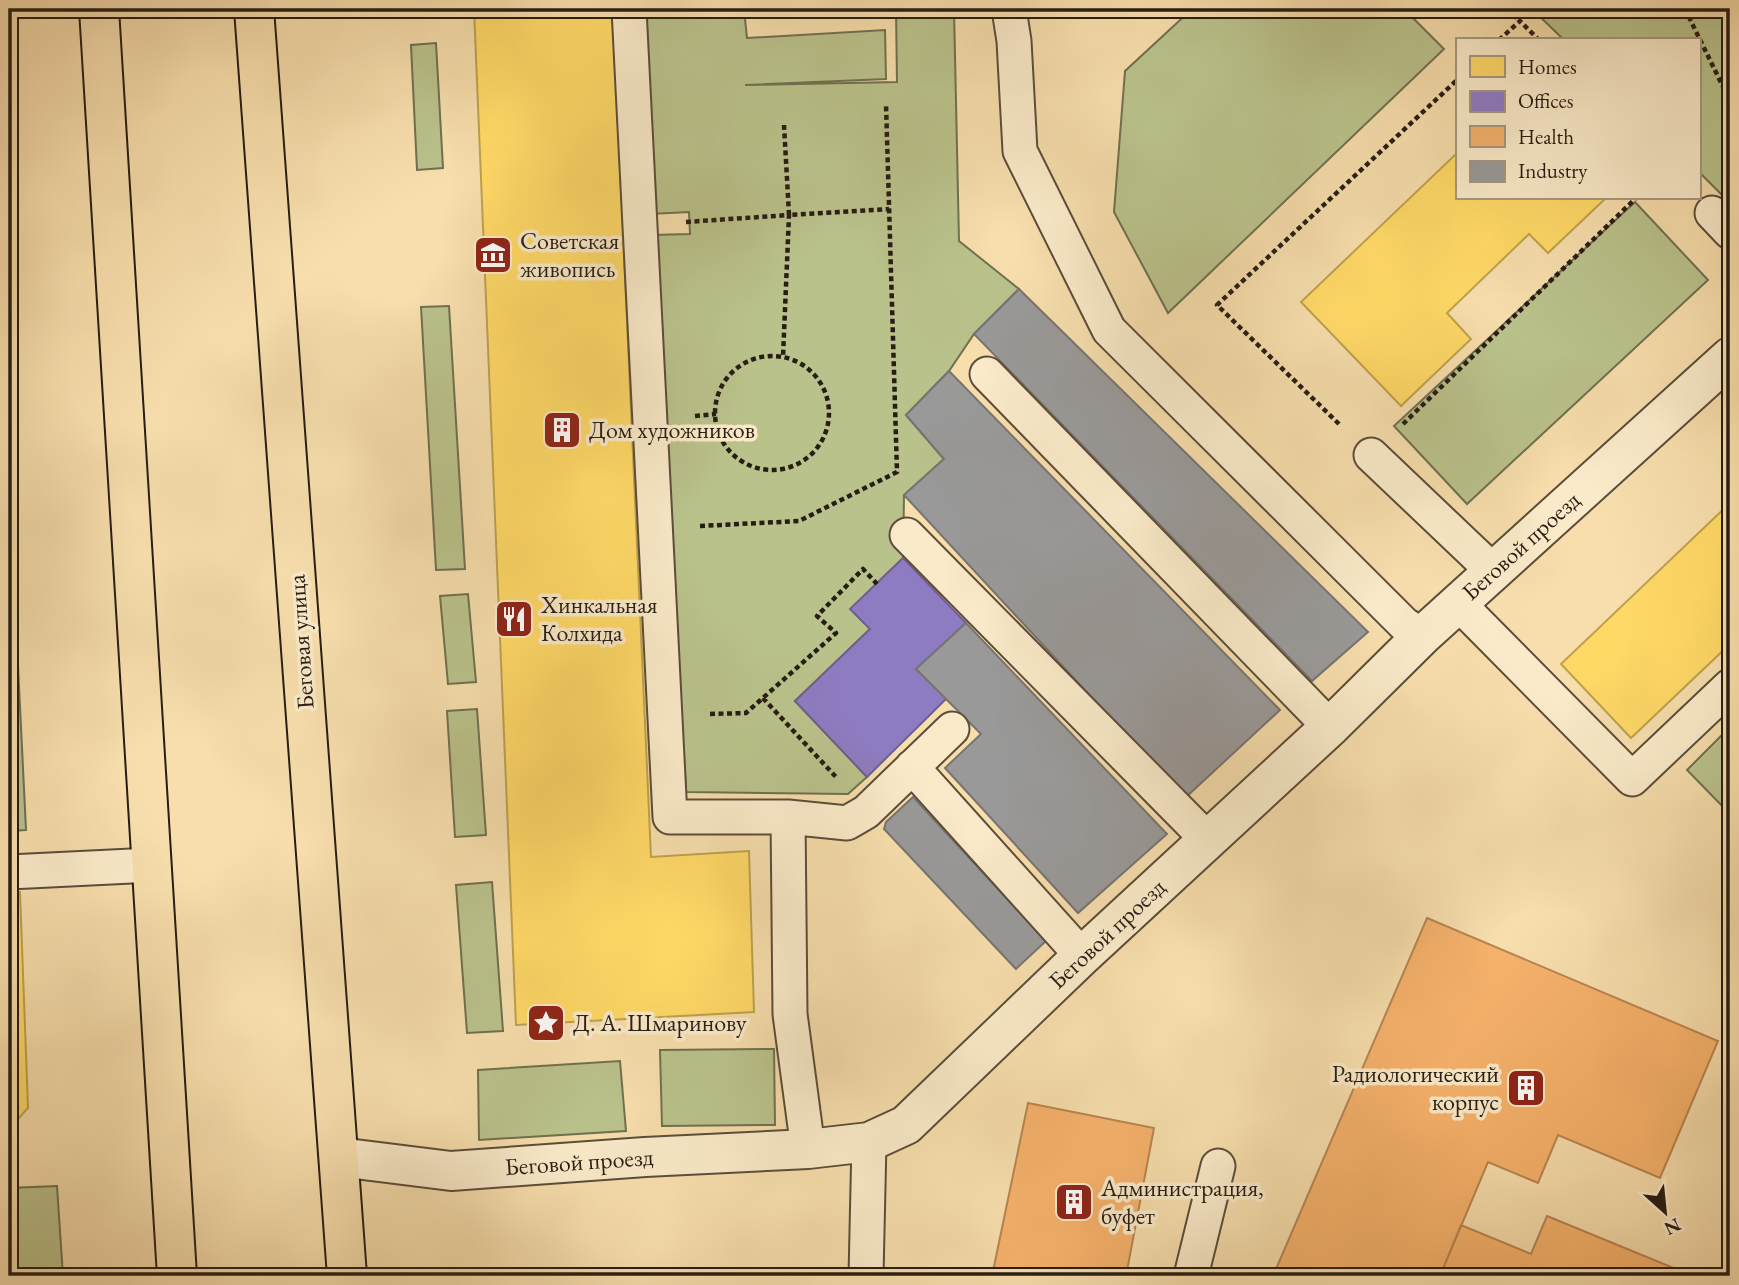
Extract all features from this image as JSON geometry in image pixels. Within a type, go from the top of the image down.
[{"type":"main road","points":[[100,9],[177,1276]]},
{"type":"main road","name":"Беговая улица","points":[[254,9],[347,1276]]},
{"type":"street","name":"Беговой проезд","points":[[340,1157],[451,1171],[808,1149],[870,1142],[906,1125],[1082,956],[1330,727],[1422,636],[1730,357]]},
{"type":"lane","points":[[629,9],[670,817],[788,817],[847,822],[866,812],[952,729]]},
{"type":"lane","points":[[1009,9],[1014,41],[1020,151],[1109,330],[1404,624],[1422,636]]},
{"type":"lane","points":[[988,374],[1330,727]]},
{"type":"lane","points":[[1371,455],[1493,571]]},
{"type":"lane","points":[[907,535],[1208,839]]},
{"type":"lane","points":[[1458,603],[1632,779],[1730,686]]},
{"type":"lane","points":[[912,767],[1082,956]]},
{"type":"lane","points":[[788,817],[790,1014],[808,1149]]},
{"type":"lane","points":[[9,872],[152,865]]},
{"type":"lane","points":[[866,1276],[870,1142]]},
{"type":"lane","points":[[1191,1276],[1217,1166]]},
{"type":"path","points":[[1507,9],[1537,38]]},
{"type":"path","points":[[1685,9],[1699,38]]},
{"type":"path","points":[[1501,38],[1520,21]]},
{"type":"path","points":[[1700,40],[1730,101]]},
{"type":"path","points":[[1456,81],[1217,305],[1371,455],[1634,200]]},
{"type":"path","points":[[656,530],[736,522],[799,521],[897,472],[886,104]]},
{"type":"path","points":[[783,357],[789,215],[784,125]]},
{"type":"path","points":[[9,182],[16,182]]},
{"type":"path","points":[[640,225],[890,209]]},
{"type":"path","points":[[765,356],[783,357],[802,363],[816,375],[826,393],[830,411],[827,431],[817,448],[803,461],[785,469],[765,470],[747,464],[733,454],[721,439],[716,422],[716,403],[721,386],[732,371],[748,361],[765,356]]},
{"type":"path","points":[[665,716],[746,713],[836,632],[817,616],[863,569],[877,584]]},
{"type":"path","points":[[763,698],[835,774],[847,822]]},
{"type":"path","points":[[616,1276],[832,1271]]},
{"type":"green space","points":[[744,9],[747,38],[885,30],[886,79],[745,85],[897,82],[896,9],[954,9],[959,241],[1019,289],[974,334],[949,371],[906,415],[944,459],[904,495],[903,558],[851,609],[870,629],[795,701],[867,777],[848,794],[686,792],[652,235],[690,234],[689,212],[650,214],[636,13]]},
{"type":"green space","points":[[1192,9],[1404,9],[1444,49],[1168,313],[1114,212],[1125,71]]},
{"type":"green space","points":[[1532,9],[1730,9],[1730,195],[1726,199],[1700,173],[1700,38],[1562,38]]},
{"type":"green space","points":[[436,43],[443,168],[417,170],[411,45]]},
{"type":"green space","points":[[1635,202],[1708,280],[1467,504],[1394,426]]},
{"type":"green space","points":[[449,306],[465,569],[436,570],[421,307]]},
{"type":"green space","points":[[9,481],[26,830],[9,831]]},
{"type":"green space","points":[[468,594],[476,682],[448,684],[440,596]]},
{"type":"green space","points":[[477,709],[486,835],[455,837],[447,711]]},
{"type":"green space","points":[[1730,727],[1730,814],[1687,770]]},
{"type":"green space","points":[[492,882],[503,1031],[467,1033],[456,885]]},
{"type":"green space","points":[[774,1049],[775,1125],[662,1126],[660,1050]]},
{"type":"green space","points":[[620,1061],[626,1131],[479,1140],[478,1070]]},
{"type":"green space","points":[[57,1186],[63,1276],[9,1276],[9,1188]]},
{"type":"building: Homes","name":"Дом художников","points":[[474,9],[613,9],[651,857],[749,851],[754,1012],[516,1025]]},
{"type":"building: Homes","points":[[1456,154],[1456,200],[1604,200],[1548,253],[1529,234],[1447,313],[1471,339],[1401,406],[1301,302]]},
{"type":"building: Homes","points":[[1730,503],[1730,644],[1631,738],[1561,664]]},
{"type":"building: Homes","points":[[20,892],[28,1108],[9,1129],[9,893]]},
{"type":"building: Offices","points":[[903,558],[966,623],[916,669],[946,699],[867,777],[795,701],[870,629],[850,609]]},
{"type":"building: Health","name":"Радиологический корпус","points":[[1427,918],[1718,1041],[1660,1178],[1558,1135],[1538,1183],[1488,1162],[1440,1276],[1273,1276]]},
{"type":"building: Health","name":"Администрация, буфет","points":[[1028,1103],[1154,1128],[1126,1276],[992,1276]]},
{"type":"building: Health","points":[[1547,1216],[1693,1276],[1440,1276],[1461,1225],[1531,1254]]},
{"type":"building: Industry","points":[[1019,289],[1368,632],[1312,681],[974,334]]},
{"type":"building: Industry","points":[[949,371],[1280,710],[1185,798],[904,495],[944,459],[906,415]]},
{"type":"building: Industry","points":[[966,623],[1167,834],[1078,913],[945,768],[981,734],[916,669]]},
{"type":"building: Industry","points":[[913,797],[1046,941],[1016,969],[884,829],[886,822]]},
{"type":"place","name":"Советская живопись","points":[[493,255]]},
{"type":"place","name":"Дом художников","points":[[562,430]]},
{"type":"place","name":"Хинкальная Колхида","points":[[514,619]]},
{"type":"place","name":"Д. А. Шмаринову","points":[[546,1023]]},
{"type":"place","name":"Радиологический корпус","points":[[1526,1088]]},
{"type":"place","name":"Администрация, буфет","points":[[1074,1202]]}]
